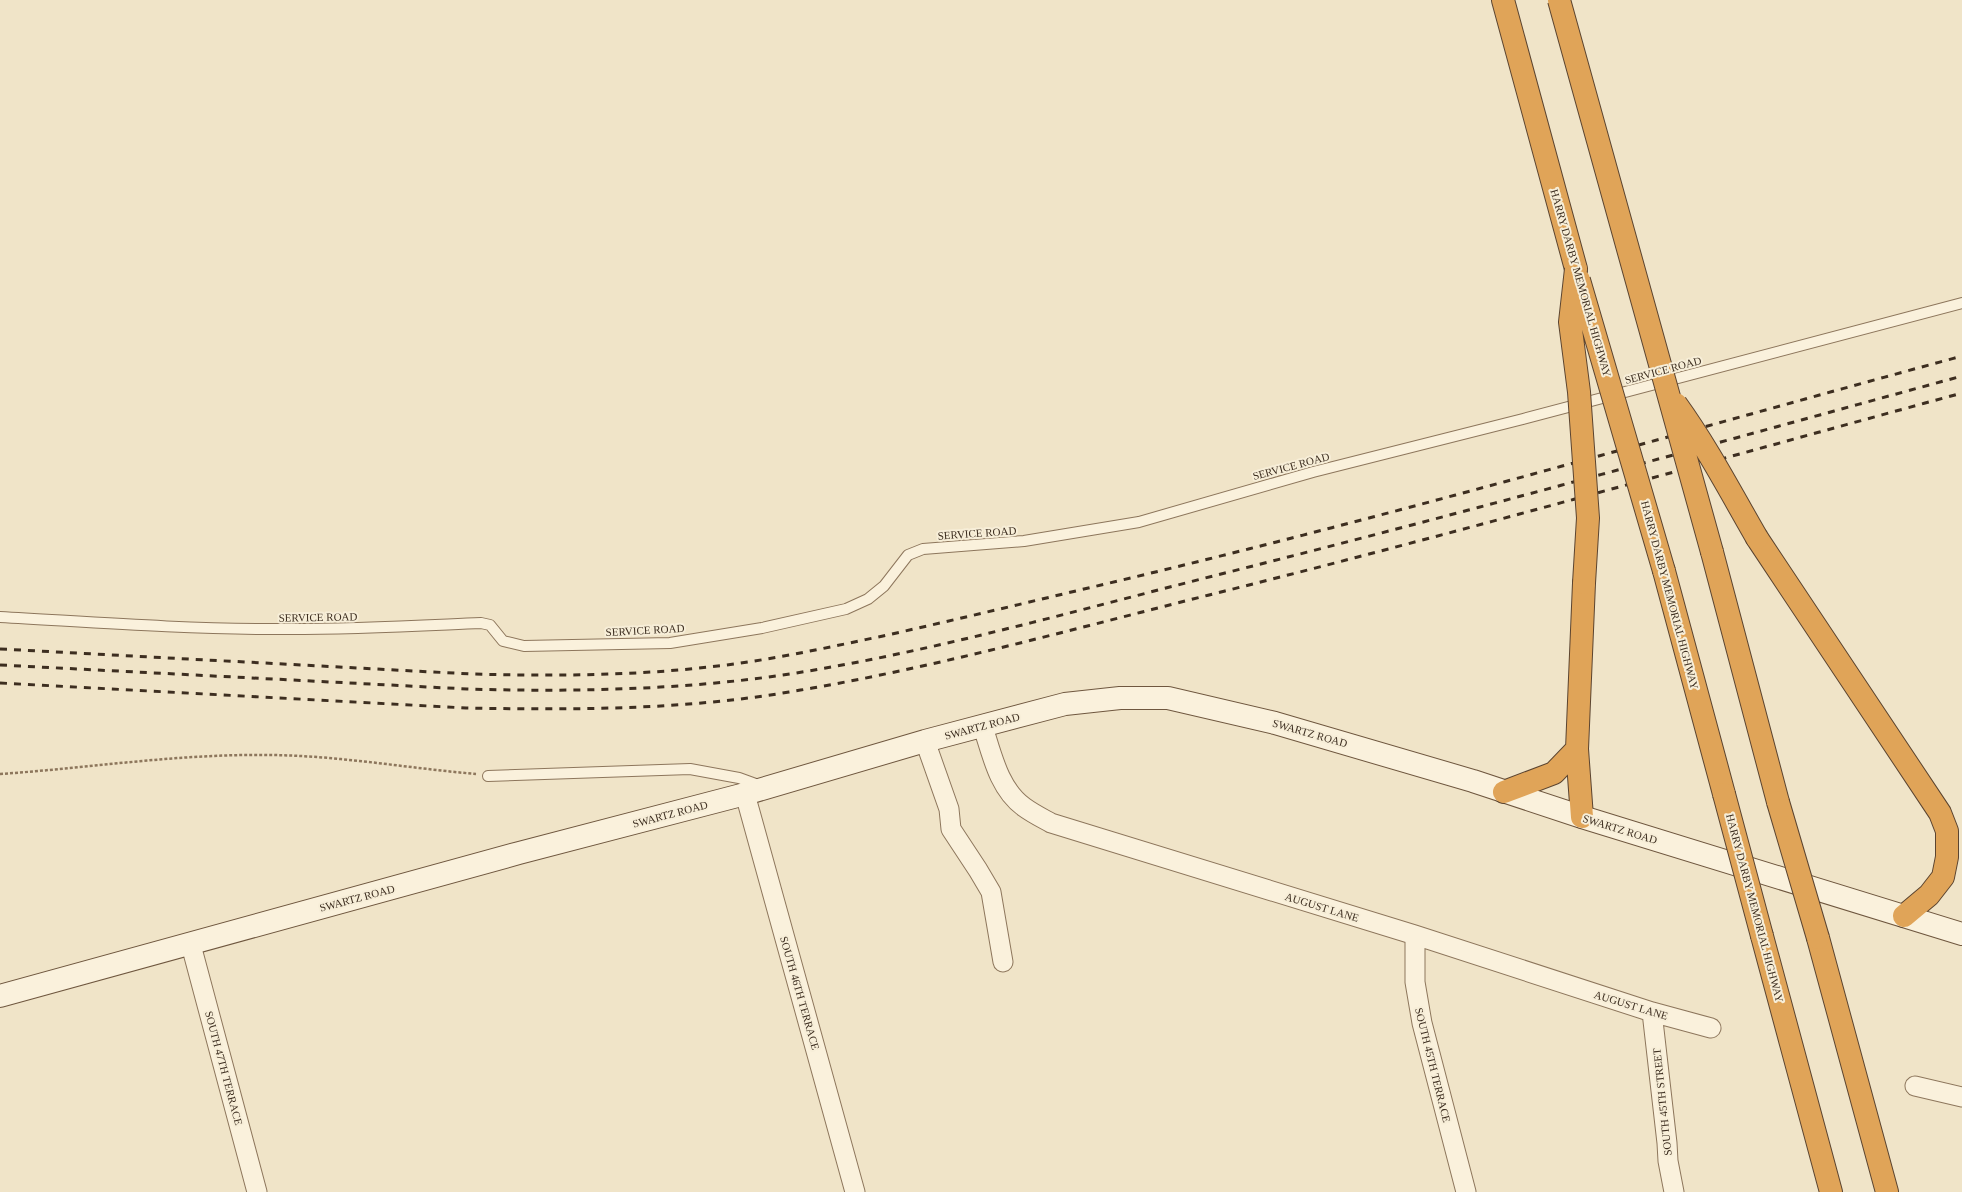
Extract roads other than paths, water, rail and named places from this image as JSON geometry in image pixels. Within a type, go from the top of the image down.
[{"type":"highway","name":"HARRY DARBY MEMORIAL HIGHWAY","points":[[1502,0],[1576,269],[1664,571],[1831,1192]]},
{"type":"highway","points":[[1560,0],[1712,552],[1778,802],[1818,938],[1887,1192]]},
{"type":"highway","points":[[1576,269],[1570,322],[1579,392],[1588,518],[1578,749],[1582,817]]},
{"type":"highway","points":[[1667,392],[1699,436],[1757,538],[1962,844]]},
{"type":"highway","points":[[1504,792],[1554,773],[1578,749]]},
{"type":"highway","points":[[1904,916],[1929,895],[1942,877],[1947,857],[1947,831],[1940,813]]},
{"type":"street","name":"SWARTZ ROAD","points":[[0,996],[519,853],[767,788],[925,741],[983,727],[1065,704],[1120,698],[1168,698],[1275,723],[1504,792],[1962,934]]},
{"type":"street","name":"AUGUST LANE","points":[[983,727],[994,763],[1005,785],[1024,807],[1051,823],[1416,935],[1652,1012],[1711,1028]]},
{"type":"street","points":[[925,741],[949,809],[951,829],[991,892],[1003,962]]},
{"type":"street","name":"SOUTH 46TH TERRACE","points":[[745,794],[855,1192]]},
{"type":"street","name":"SOUTH 45TH TERRACE","points":[[1416,935],[1415,982],[1422,1023],[1466,1192]]},
{"type":"street","name":"SOUTH 47TH TERRACE","points":[[191,944],[257,1192]]},
{"type":"street","name":"SOUTH 45TH STREET","points":[[1652,1012],[1668,1161],[1674,1192]]},
{"type":"street","points":[[1915,1086],[1962,1096]]},
{"type":"lane","name":"SERVICE ROAD","points":[[0,616],[183,627],[273,629],[374,628],[481,623],[490,625],[503,641],[524,646],[670,643],[739,632],[846,609],[868,599],[884,586],[908,555],[923,549],[1024,541],[1138,522],[1313,472],[1524,419],[1962,303]]},
{"type":"lane","points":[[488,776],[690,770],[739,778],[767,788]]},
{"type":"railway","points":[[0,649],[501,675],[590,675],[649,672],[709,667],[752,661],[796,654],[883,636],[1228,554],[1438,500],[1962,356]]},
{"type":"railway","points":[[0,665],[507,690],[588,690],[669,687],[710,684],[790,674],[900,654],[1063,615],[1502,501],[1962,376]]},
{"type":"railway","points":[[0,683],[466,708],[628,708],[668,706],[749,698],[899,671],[1062,632],[1410,543],[1962,393]]}]
